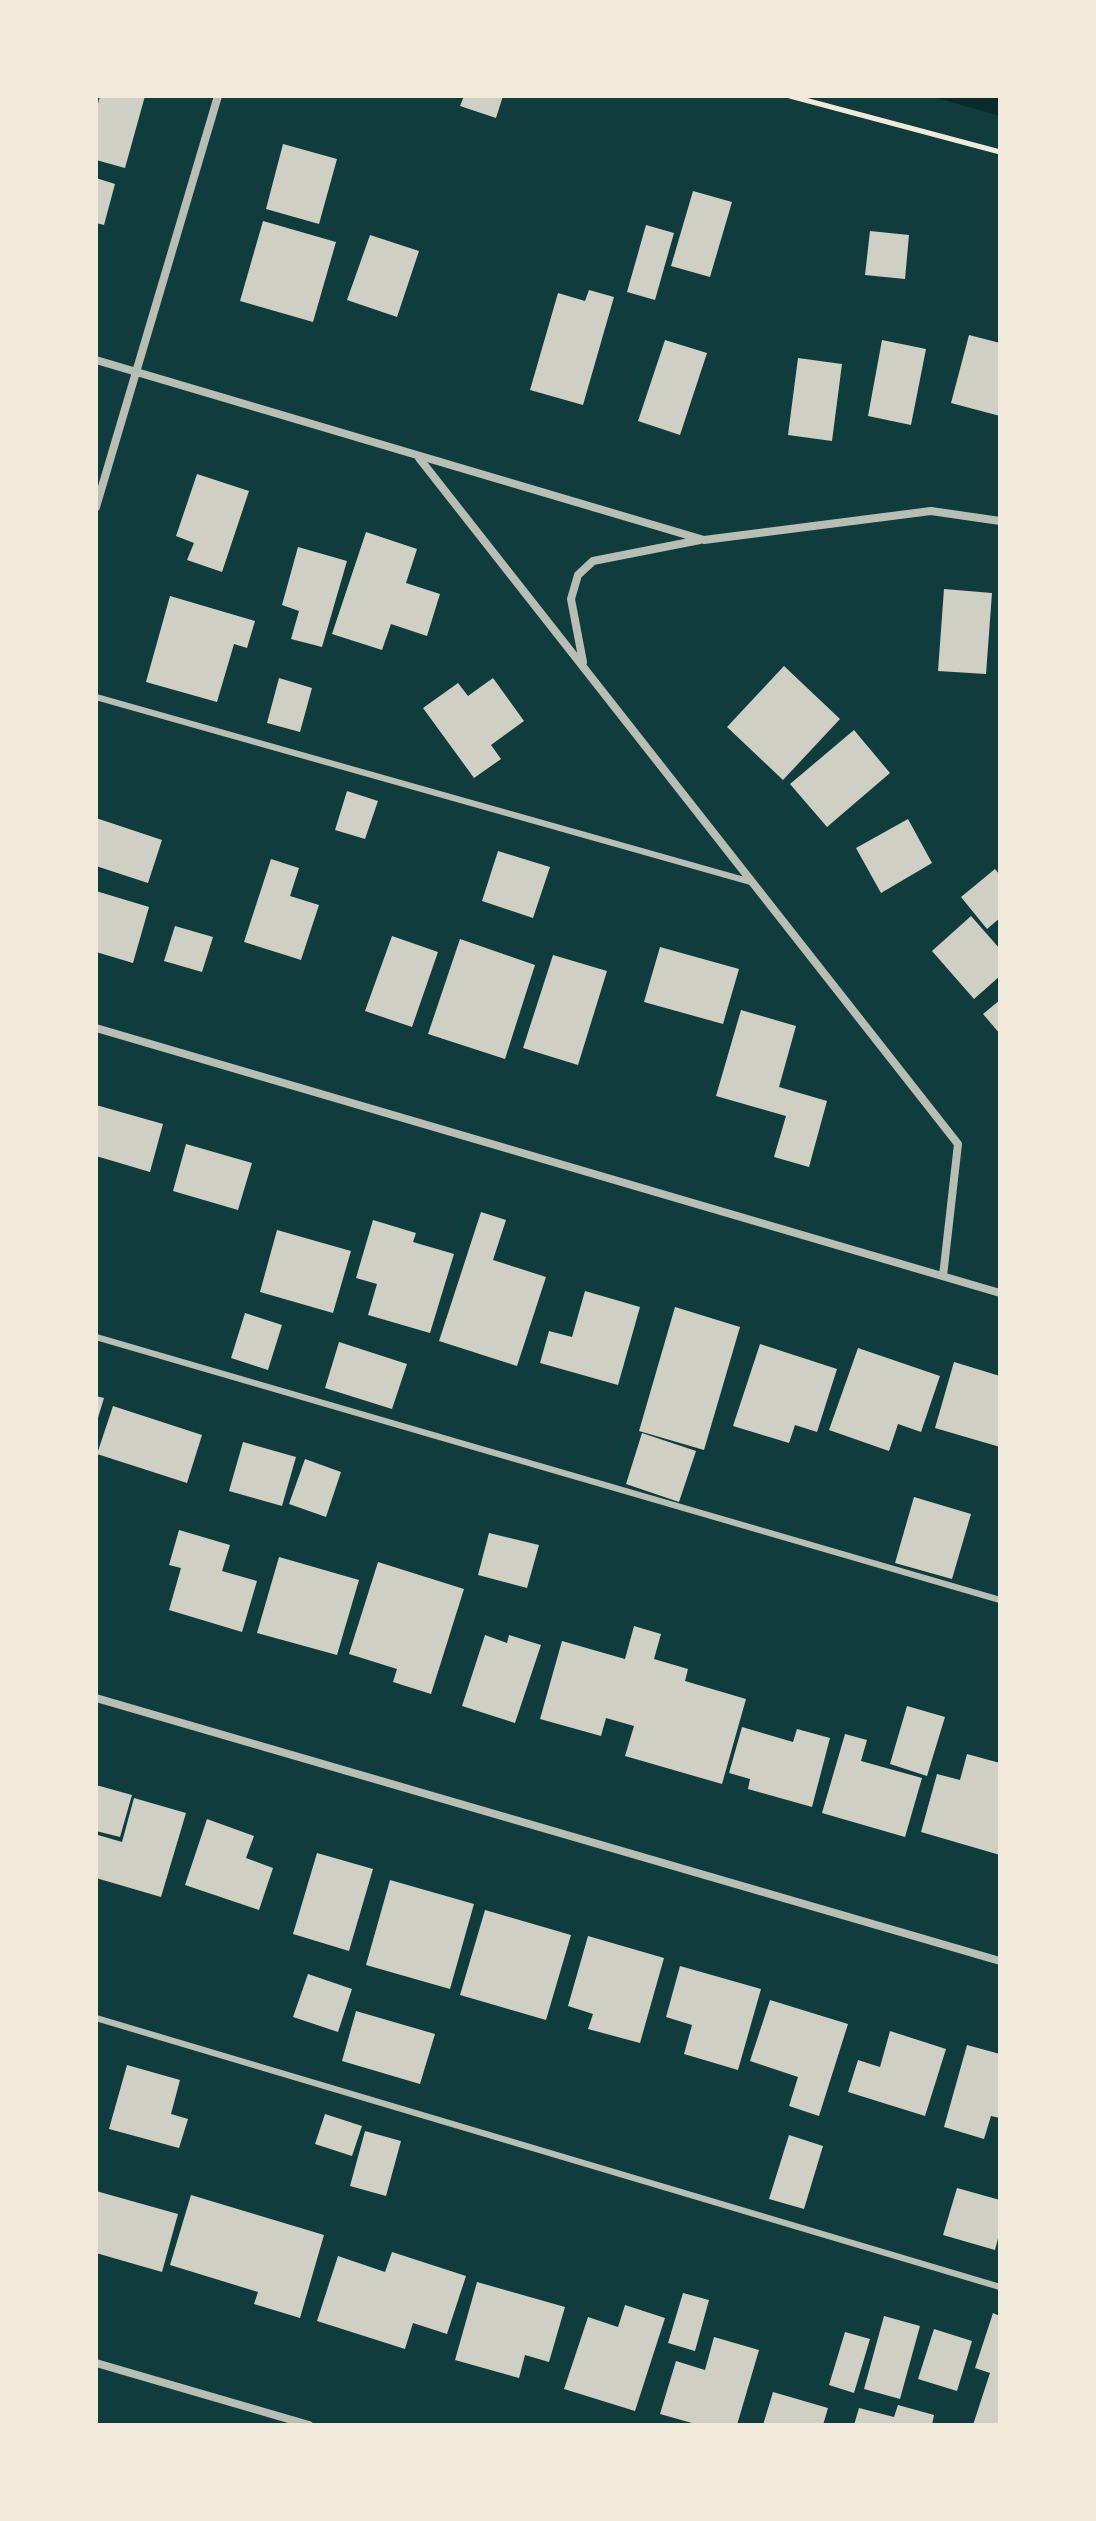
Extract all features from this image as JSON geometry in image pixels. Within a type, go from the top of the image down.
[{"type":"street","points":[[96,507],[218,96]]},
{"type":"street","points":[[96,360],[704,540]]},
{"type":"street","points":[[419,458],[958,1144],[943,1276]]},
{"type":"street","points":[[584,666],[571,599],[578,575],[593,561],[704,540],[931,511],[1000,521]]},
{"type":"street","points":[[96,1028],[1000,1293]]},
{"type":"street","points":[[96,1698],[1000,1961]]},
{"type":"street","points":[[96,2363],[309,2425]]},
{"type":"lane","points":[[96,697],[753,883]]},
{"type":"lane","points":[[96,1337],[1000,1600]]},
{"type":"lane","points":[[96,2018],[1000,2287]]},
{"type":"path","points":[[790,96],[1000,152]]},
{"type":"water","points":[[930,96],[1000,96],[1000,116]]},
{"type":"building","points":[[100,96],[145,96],[125,168],[96,160],[96,111]]},
{"type":"building","points":[[464,96],[503,96],[496,118],[460,106]]},
{"type":"building","points":[[283,144],[337,159],[319,224],[266,209]]},
{"type":"building","points":[[96,178],[115,184],[104,225],[96,223]]},
{"type":"building","points":[[693,191],[732,202],[710,277],[671,266]]},
{"type":"building","points":[[263,221],[336,242],[313,322],[240,301]]},
{"type":"building","points":[[646,225],[674,233],[655,300],[627,292]]},
{"type":"building","points":[[870,231],[909,235],[905,279],[865,275]]},
{"type":"building","points":[[370,235],[419,251],[397,317],[347,300]]},
{"type":"building","points":[[589,290],[614,297],[583,405],[530,390],[558,293],[585,301]]},
{"type":"building","points":[[969,335],[1000,343],[1000,416],[951,403]]},
{"type":"building","points":[[665,340],[707,353],[680,435],[638,421]]},
{"type":"building","points":[[882,340],[926,349],[911,425],[868,416]]},
{"type":"building","points":[[798,358],[842,364],[832,441],[788,435]]},
{"type":"building","points":[[197,474],[249,491],[222,572],[187,560],[194,543],[176,536]]},
{"type":"building","points":[[366,532],[417,549],[406,583],[440,594],[427,636],[391,624],[382,650],[332,634]]},
{"type":"building","points":[[298,547],[347,561],[322,647],[291,639],[299,611],[282,605]]},
{"type":"building","points":[[944,589],[992,593],[986,674],[938,671]]},
{"type":"building","points":[[170,596],[255,621],[247,648],[234,644],[217,702],[146,682]]},
{"type":"building","points":[[784,666],[840,719],[783,780],[727,727]]},
{"type":"building","points":[[279,678],[312,688],[300,732],[267,723]]},
{"type":"building","points":[[493,678],[524,721],[491,745],[501,759],[474,778],[423,708],[458,683],[468,696]]},
{"type":"building","points":[[854,730],[890,773],[827,827],[790,784]]},
{"type":"building","points":[[347,791],[378,801],[365,839],[335,830]]},
{"type":"building","points":[[96,818],[162,840],[148,883],[96,866]]},
{"type":"building","points":[[908,819],[932,863],[881,893],[856,848]]},
{"type":"building","points":[[498,851],[550,867],[533,918],[482,901]]},
{"type":"building","points":[[271,859],[299,868],[290,896],[319,905],[301,960],[244,942]]},
{"type":"building","points":[[995,869],[1000,875],[1000,918],[987,929],[961,897]]},
{"type":"building","points":[[96,891],[149,907],[133,963],[96,952]]},
{"type":"building","points":[[971,916],[1000,949],[1000,976],[974,999],[932,951]]},
{"type":"building","points":[[175,926],[213,937],[202,972],[164,961]]},
{"type":"building","points":[[392,936],[438,952],[412,1027],[365,1011]]},
{"type":"building","points":[[460,939],[535,965],[505,1059],[428,1034]]},
{"type":"building","points":[[660,947],[739,969],[723,1024],[644,1002]]},
{"type":"building","points":[[553,955],[607,971],[578,1065],[523,1048]]},
{"type":"building","points":[[1000,1000],[1000,1034],[983,1014]]},
{"type":"building","points":[[741,1010],[796,1026],[779,1087],[827,1101],[809,1167],[774,1157],[786,1116],[716,1096]]},
{"type":"building","points":[[96,1105],[163,1124],[150,1172],[96,1156]]},
{"type":"building","points":[[186,1144],[252,1163],[238,1210],[173,1191]]},
{"type":"building","points":[[481,1212],[506,1220],[493,1260],[546,1277],[517,1366],[439,1341]]},
{"type":"building","points":[[373,1220],[416,1233],[413,1242],[454,1254],[430,1333],[368,1315],[377,1284],[356,1278]]},
{"type":"building","points":[[277,1230],[351,1251],[333,1313],[260,1292]]},
{"type":"building","points":[[585,1291],[640,1307],[618,1385],[540,1363],[549,1331],[572,1337]]},
{"type":"building","points":[[675,1307],[740,1327],[704,1450],[639,1431]]},
{"type":"building","points":[[245,1313],[282,1325],[268,1370],[231,1358]]},
{"type":"building","points":[[339,1342],[407,1364],[392,1409],[325,1388]]},
{"type":"building","points":[[760,1344],[837,1369],[817,1432],[795,1425],[789,1443],[733,1426]]},
{"type":"building","points":[[858,1348],[940,1376],[921,1432],[898,1424],[889,1451],[829,1430]]},
{"type":"building","points":[[954,1362],[1000,1376],[1000,1447],[935,1428]]},
{"type":"building","points":[[96,1396],[104,1398],[97,1421],[96,1421]]},
{"type":"building","points":[[113,1406],[202,1435],[187,1483],[97,1454]]},
{"type":"building","points":[[642,1433],[696,1451],[679,1502],[626,1484]]},
{"type":"building","points":[[243,1442],[296,1457],[282,1506],[229,1491]]},
{"type":"building","points":[[305,1459],[341,1472],[326,1517],[289,1504]]},
{"type":"building","points":[[914,1497],[971,1514],[952,1579],[895,1563]]},
{"type":"building","points":[[179,1530],[230,1545],[222,1571],[257,1581],[242,1632],[169,1610],[181,1568],[169,1565]]},
{"type":"building","points":[[489,1533],[539,1545],[527,1588],[478,1575]]},
{"type":"building","points":[[279,1557],[359,1580],[337,1655],[257,1633]]},
{"type":"building","points":[[378,1562],[464,1589],[431,1694],[393,1682],[397,1669],[349,1654]]},
{"type":"building","points":[[634,1626],[661,1634],[654,1659],[688,1669],[685,1681],[746,1699],[722,1784],[625,1756],[634,1726],[606,1718],[601,1736],[540,1719],[562,1641],[625,1659]]},
{"type":"building","points":[[485,1635],[507,1643],[509,1635],[541,1645],[515,1723],[462,1706]]},
{"type":"building","points":[[907,1706],[945,1717],[927,1776],[890,1764]]},
{"type":"building","points":[[742,1727],[793,1742],[797,1729],[830,1738],[812,1807],[748,1789],[750,1779],[729,1773]]},
{"type":"building","points":[[845,1734],[867,1740],[861,1761],[922,1778],[905,1837],[822,1813]]},
{"type":"building","points":[[967,1754],[1000,1763],[1000,1855],[921,1832],[937,1774],[960,1780]]},
{"type":"building","points":[[96,1785],[132,1795],[120,1837],[96,1831]]},
{"type":"building","points":[[134,1798],[186,1813],[161,1897],[96,1878],[98,1835],[122,1842]]},
{"type":"building","points":[[207,1819],[254,1836],[246,1858],[273,1868],[259,1910],[185,1885]]},
{"type":"building","points":[[317,1853],[373,1869],[349,1951],[293,1934]]},
{"type":"building","points":[[390,1880],[474,1904],[450,1989],[366,1965]]},
{"type":"building","points":[[485,1910],[571,1935],[546,2020],[460,1995]]},
{"type":"building","points":[[588,1936],[664,1958],[640,2043],[588,2029],[593,2014],[568,2006]]},
{"type":"building","points":[[680,1966],[761,1989],[738,2070],[684,2054],[692,2025],[666,2017]]},
{"type":"building","points":[[308,1974],[352,1989],[338,2032],[293,2017]]},
{"type":"building","points":[[770,2000],[848,2024],[819,2116],[789,2106],[798,2077],[750,2061]]},
{"type":"building","points":[[356,2011],[435,2034],[420,2084],[342,2061]]},
{"type":"building","points":[[890,2031],[946,2049],[925,2116],[848,2092],[858,2060],[880,2067]]},
{"type":"building","points":[[967,2045],[1000,2054],[1000,2118],[991,2116],[984,2139],[944,2127]]},
{"type":"building","points":[[127,2065],[180,2080],[171,2114],[188,2119],[179,2148],[109,2129]]},
{"type":"building","points":[[325,2114],[362,2126],[352,2156],[315,2144]]},
{"type":"building","points":[[365,2131],[401,2141],[386,2196],[350,2186]]},
{"type":"building","points":[[789,2135],[823,2146],[804,2209],[769,2199]]},
{"type":"building","points":[[957,2188],[1000,2200],[1000,2231],[995,2250],[943,2235]]},
{"type":"building","points":[[96,2191],[178,2214],[162,2272],[96,2253]]},
{"type":"building","points":[[191,2195],[324,2235],[300,2318],[254,2304],[258,2292],[170,2265]]},
{"type":"building","points":[[392,2252],[466,2276],[447,2334],[413,2323],[405,2349],[317,2321],[338,2256],[385,2272]]},
{"type":"building","points":[[477,2282],[565,2307],[549,2362],[525,2355],[519,2378],[455,2360]]},
{"type":"building","points":[[683,2293],[709,2300],[695,2351],[668,2343]]},
{"type":"building","points":[[625,2305],[665,2318],[635,2411],[564,2389],[588,2317],[618,2327]]},
{"type":"building","points":[[993,2313],[1000,2316],[1000,2425],[973,2425],[990,2373],[975,2368]]},
{"type":"building","points":[[884,2316],[920,2326],[900,2399],[864,2389]]},
{"type":"building","points":[[934,2329],[972,2341],[957,2391],[918,2379]]},
{"type":"building","points":[[845,2332],[870,2339],[854,2393],[829,2385]]},
{"type":"building","points":[[714,2337],[759,2350],[737,2425],[699,2425],[660,2414],[676,2361],[705,2370]]},
{"type":"building","points":[[773,2392],[828,2408],[823,2425],[763,2425]]},
{"type":"building","points":[[898,2405],[934,2415],[932,2425],[854,2425],[859,2408],[894,2417]]}]
